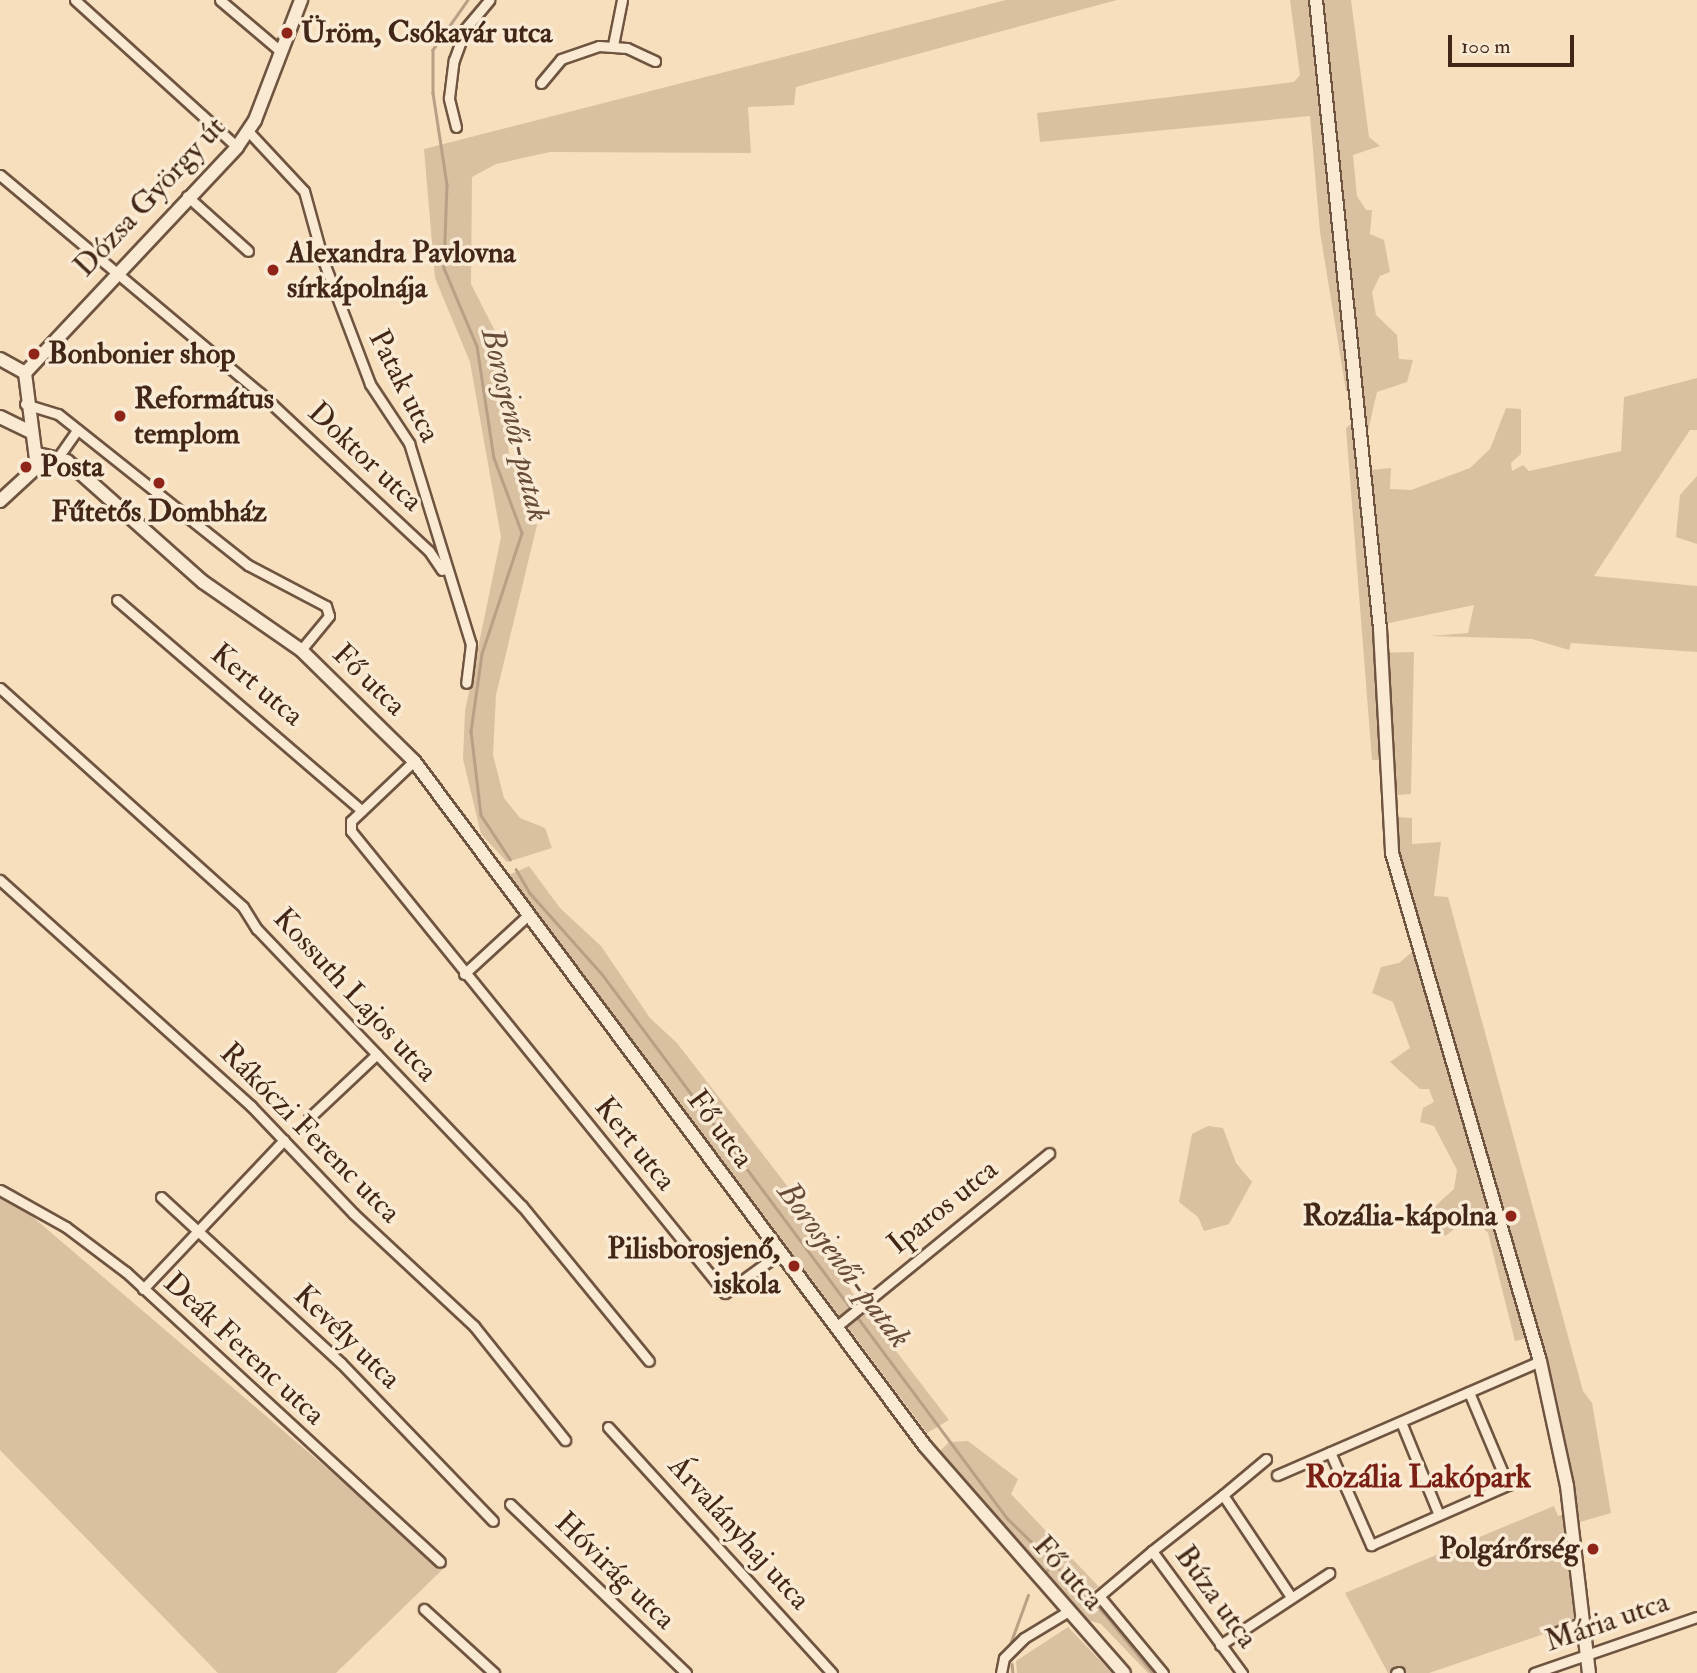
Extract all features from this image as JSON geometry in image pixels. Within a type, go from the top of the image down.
[{"type":"street","points":[[75,0],[237,147]]},
{"type":"street","points":[[220,0],[279,50]]},
{"type":"street","name":"Dózsa György út","points":[[25,373],[116,270],[237,147],[248,131],[300,0]]},
{"type":"street","points":[[456,127],[449,98],[454,60],[465,29],[489,0]]},
{"type":"street","points":[[613,45],[622,0]]},
{"type":"street","points":[[1316,0],[1380,629],[1392,853],[1540,1362],[1576,1549],[1589,1673]]},
{"type":"street","points":[[541,83],[561,59],[576,51],[613,45],[655,61]]},
{"type":"street","name":"Patak utca","points":[[248,131],[304,191],[323,260],[370,384],[409,443],[446,576],[471,644],[466,683]]},
{"type":"street","name":"Doktor utca","points":[[0,175],[260,393],[429,551],[446,576]]},
{"type":"street","points":[[187,196],[248,251]]},
{"type":"street","points":[[0,359],[25,373],[25,404],[38,454],[33,474],[0,501]]},
{"type":"street","points":[[3,418],[25,404]]},
{"type":"street","name":"Fő utca","points":[[25,404],[41,405],[119,460],[248,565],[326,606],[329,616],[301,650]]},
{"type":"street","points":[[3,418],[31,432]]},
{"type":"street","points":[[38,454],[59,456],[77,430]]},
{"type":"street","name":"Fő utca","points":[[59,456],[203,582],[301,650],[414,761],[526,917],[925,1446],[1067,1612],[1124,1673]]},
{"type":"street","name":"Kert utca","points":[[117,600],[362,811],[348,826],[351,831],[464,974],[725,1293],[780,1253]]},
{"type":"street","name":"Kossuth Lajos utca","points":[[0,688],[243,907],[257,929],[559,1247],[649,1361]]},
{"type":"street","points":[[362,811],[414,761]]},
{"type":"street","name":"Rákóczi Ferenc utca","points":[[0,880],[150,1012],[474,1326],[565,1440]]},
{"type":"street","points":[[464,974],[526,917]]},
{"type":"street","points":[[309,1118],[377,1054]]},
{"type":"street","points":[[143,1289],[284,1140]]},
{"type":"street","name":"Iparos utca","points":[[836,1326],[1049,1153]]},
{"type":"street","name":"Deák Ferenc utca","points":[[0,1190],[65,1227],[143,1289],[440,1562]]},
{"type":"street","name":"Kevély utca","points":[[161,1197],[341,1363],[493,1521]]},
{"type":"street","points":[[1277,1475],[1540,1362]]},
{"type":"street","points":[[1331,1452],[1371,1545],[1508,1486],[1469,1392]]},
{"type":"street","points":[[1401,1422],[1439,1515]]},
{"type":"street","name":"Árvalányhaj utca","points":[[608,1427],[832,1673]]},
{"type":"street","points":[[1152,1550],[1266,1459]]},
{"type":"street","points":[[1223,1495],[1291,1597]]},
{"type":"street","name":"Hóvirág utca","points":[[510,1504],[686,1673]]},
{"type":"street","name":"Búza utca","points":[[1163,1673],[1099,1596],[1152,1550],[1242,1673]]},
{"type":"street","points":[[1220,1646],[1329,1573]]},
{"type":"street","points":[[424,1609],[494,1673]]},
{"type":"street","points":[[1001,1673],[1004,1658],[1024,1638],[1067,1612]]},
{"type":"street","name":"Mária utca","points":[[1534,1673],[1697,1617]]},
{"type":"street","points":[[1552,1634],[1584,1622]]},
{"type":"shaded area","points":[[1006,0],[1117,0],[796,87],[794,105],[748,107],[751,153],[550,152],[496,164],[472,177],[471,284],[495,331],[509,454],[537,525],[496,695],[493,755],[504,798],[520,818],[545,828],[552,848],[507,862],[481,834],[463,759],[465,711],[501,537],[470,362],[435,278],[424,149]]},
{"type":"shaded area","points":[[1290,0],[1351,0],[1369,137],[1380,146],[1353,155],[1357,196],[1366,210],[1372,210],[1370,234],[1384,240],[1390,272],[1380,276],[1372,292],[1376,315],[1397,335],[1399,359],[1413,360],[1407,382],[1377,392],[1368,431],[1363,432],[1358,390],[1346,391],[1320,232],[1310,116],[1040,142],[1037,113],[1294,82],[1300,75]]},
{"type":"shaded area","points":[[1697,378],[1697,430],[1690,430],[1594,576],[1697,586],[1697,652],[1571,643],[1569,650],[1532,639],[1429,636],[1468,633],[1474,605],[1375,626],[1375,653],[1414,652],[1411,794],[1397,795],[1397,817],[1412,818],[1412,844],[1441,842],[1434,896],[1448,897],[1583,1391],[1592,1403],[1611,1513],[1580,1522],[1538,1335],[1515,1341],[1488,1233],[1471,1217],[1445,1236],[1431,1219],[1433,1208],[1454,1189],[1457,1170],[1434,1126],[1420,1122],[1423,1108],[1434,1102],[1429,1089],[1420,1089],[1390,1062],[1410,1048],[1393,1002],[1372,993],[1381,967],[1399,963],[1418,947],[1394,845],[1389,760],[1372,760],[1346,428],[1352,423],[1359,471],[1391,468],[1390,489],[1411,490],[1470,468],[1490,449],[1506,408],[1521,409],[1521,454],[1511,463],[1512,471],[1523,465],[1529,471],[1621,451],[1624,397]]},
{"type":"shaded area","points":[[1697,476],[1697,544],[1676,537],[1680,495]]},
{"type":"shaded area","points":[[529,866],[560,908],[601,946],[650,1018],[677,1043],[819,1227],[816,1232],[856,1299],[949,1420],[927,1433],[509,875]]},
{"type":"shaded area","points":[[1208,1126],[1223,1128],[1236,1163],[1252,1182],[1229,1224],[1204,1231],[1198,1217],[1179,1202],[1192,1134]]},
{"type":"shaded area","points":[[0,1189],[444,1568],[336,1673],[218,1673],[0,1450]]},
{"type":"shaded area","points":[[968,1441],[1018,1479],[1011,1494],[1099,1587],[1093,1590],[1159,1673],[1148,1673],[1101,1624],[1084,1619],[939,1452],[949,1442]]},
{"type":"shaded area","points":[[1554,1506],[1558,1516],[1564,1514],[1576,1623],[1429,1673],[1388,1673],[1345,1593]]},
{"type":"shaded area","points":[[1068,1627],[1112,1673],[1017,1673],[1016,1661]]},
{"type":"waterway","name":"Borosjenői-patak","points":[[468,0],[433,50],[433,93],[447,185],[444,268],[477,346],[494,458],[522,533],[482,654],[471,731],[481,815],[510,859]]},
{"type":"waterway","name":"Borosjenői-patak","points":[[516,869],[530,893],[602,974],[1007,1518],[1105,1614],[1153,1673]]},
{"type":"waterway","points":[[1044,1575],[1052,1563]]},
{"type":"waterway","points":[[1009,1647],[1028,1595]]},
{"type":"waterway","points":[[1012,1664],[1013,1673]]},
{"type":"place","name":"Üröm, Csókavár utca","points":[[287,33]]},
{"type":"place","name":"Alexandra Pavlovna sírkápolnája","points":[[273,270]]},
{"type":"place","name":"Bonbonier shop","points":[[34,354]]},
{"type":"place","name":"Református templom","points":[[120,416]]},
{"type":"place","name":"Posta","points":[[26,467]]},
{"type":"place","name":"Fűtetős Dombház","points":[[159,483]]},
{"type":"place","name":"Rozália-kápolna","points":[[1511,1216]]},
{"type":"place","name":"Pilisborosjenő, iskola","points":[[794,1266]]},
{"type":"place","name":"Polgárőrség","points":[[1593,1549]]},
{"type":"district","name":"Rozália Lakópark","points":[[1418,1477]]}]
